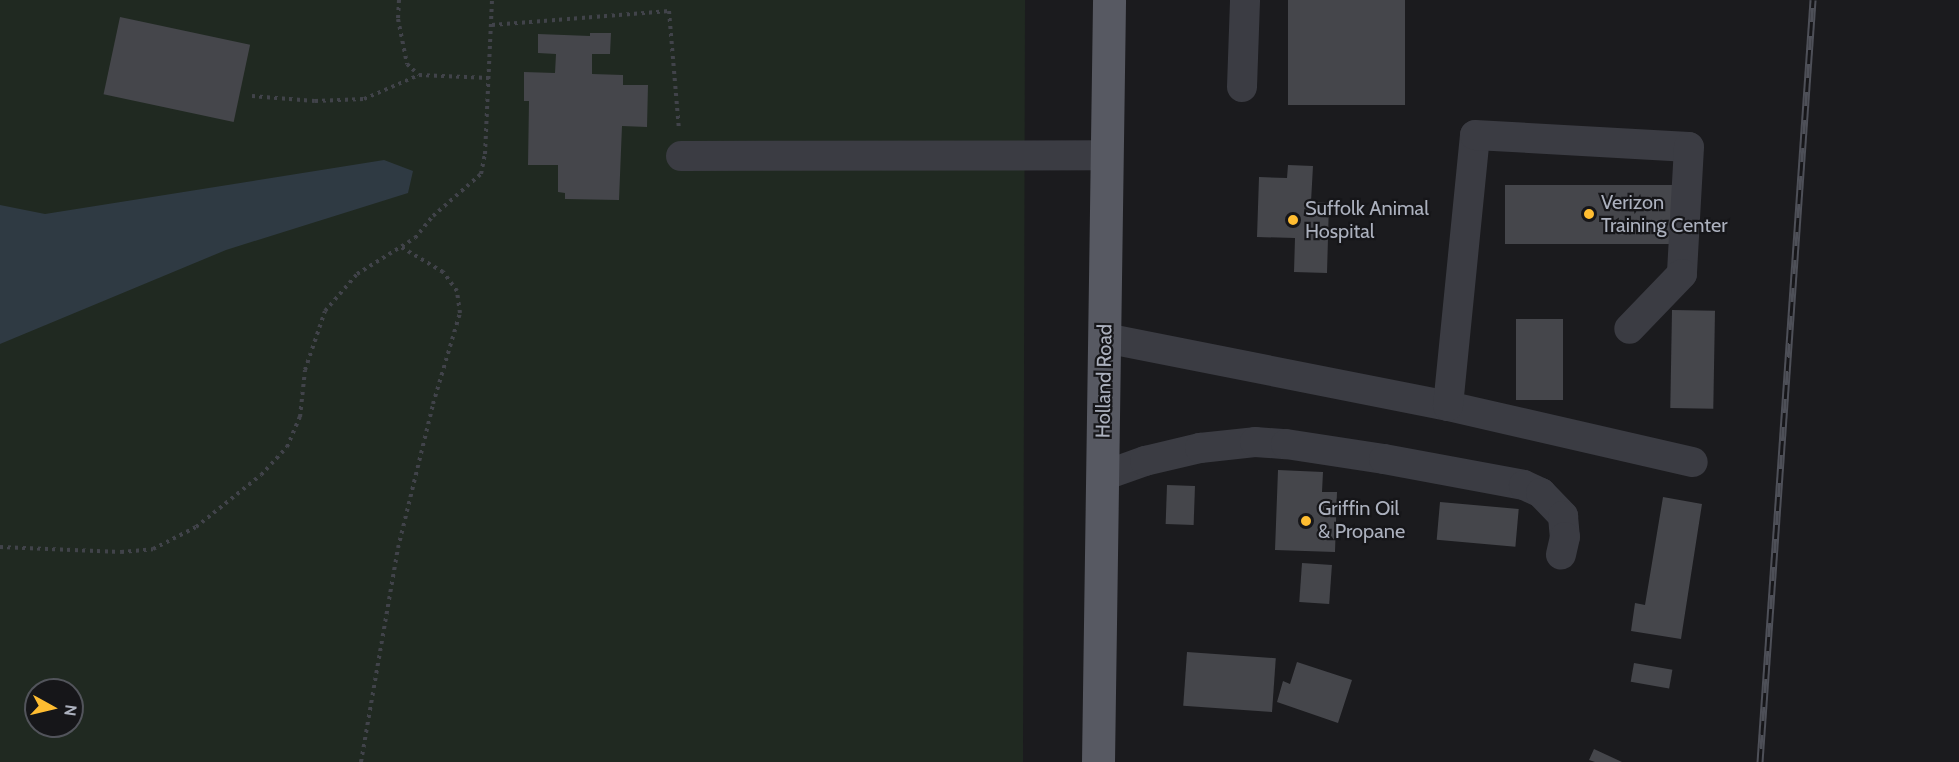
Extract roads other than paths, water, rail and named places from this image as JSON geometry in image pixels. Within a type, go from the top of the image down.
[{"type":"main road","name":"Holland Road","points":[[1098,762],[1109,0]]},
{"type":"street","points":[[1242,87],[1245,0]]},
{"type":"street","points":[[1449,406],[1474,135],[1689,147],[1682,274],[1629,329]]},
{"type":"street","points":[[681,156],[1108,155]]},
{"type":"street","points":[[1105,338],[1449,406],[1693,462]]},
{"type":"street","points":[[1103,476],[1145,461],[1200,448],[1255,442],[1286,444],[1384,459],[1524,485],[1541,493],[1563,516],[1565,537],[1561,555]]},
{"type":"railway","points":[[1760,762],[1813,0]]},
{"type":"place","name":"Verizon Training Center","points":[[1589,214]]},
{"type":"place","name":"Suffolk Animal Hospital","points":[[1293,220]]},
{"type":"place","name":"Griffin Oil & Propane","points":[[1306,521]]}]
